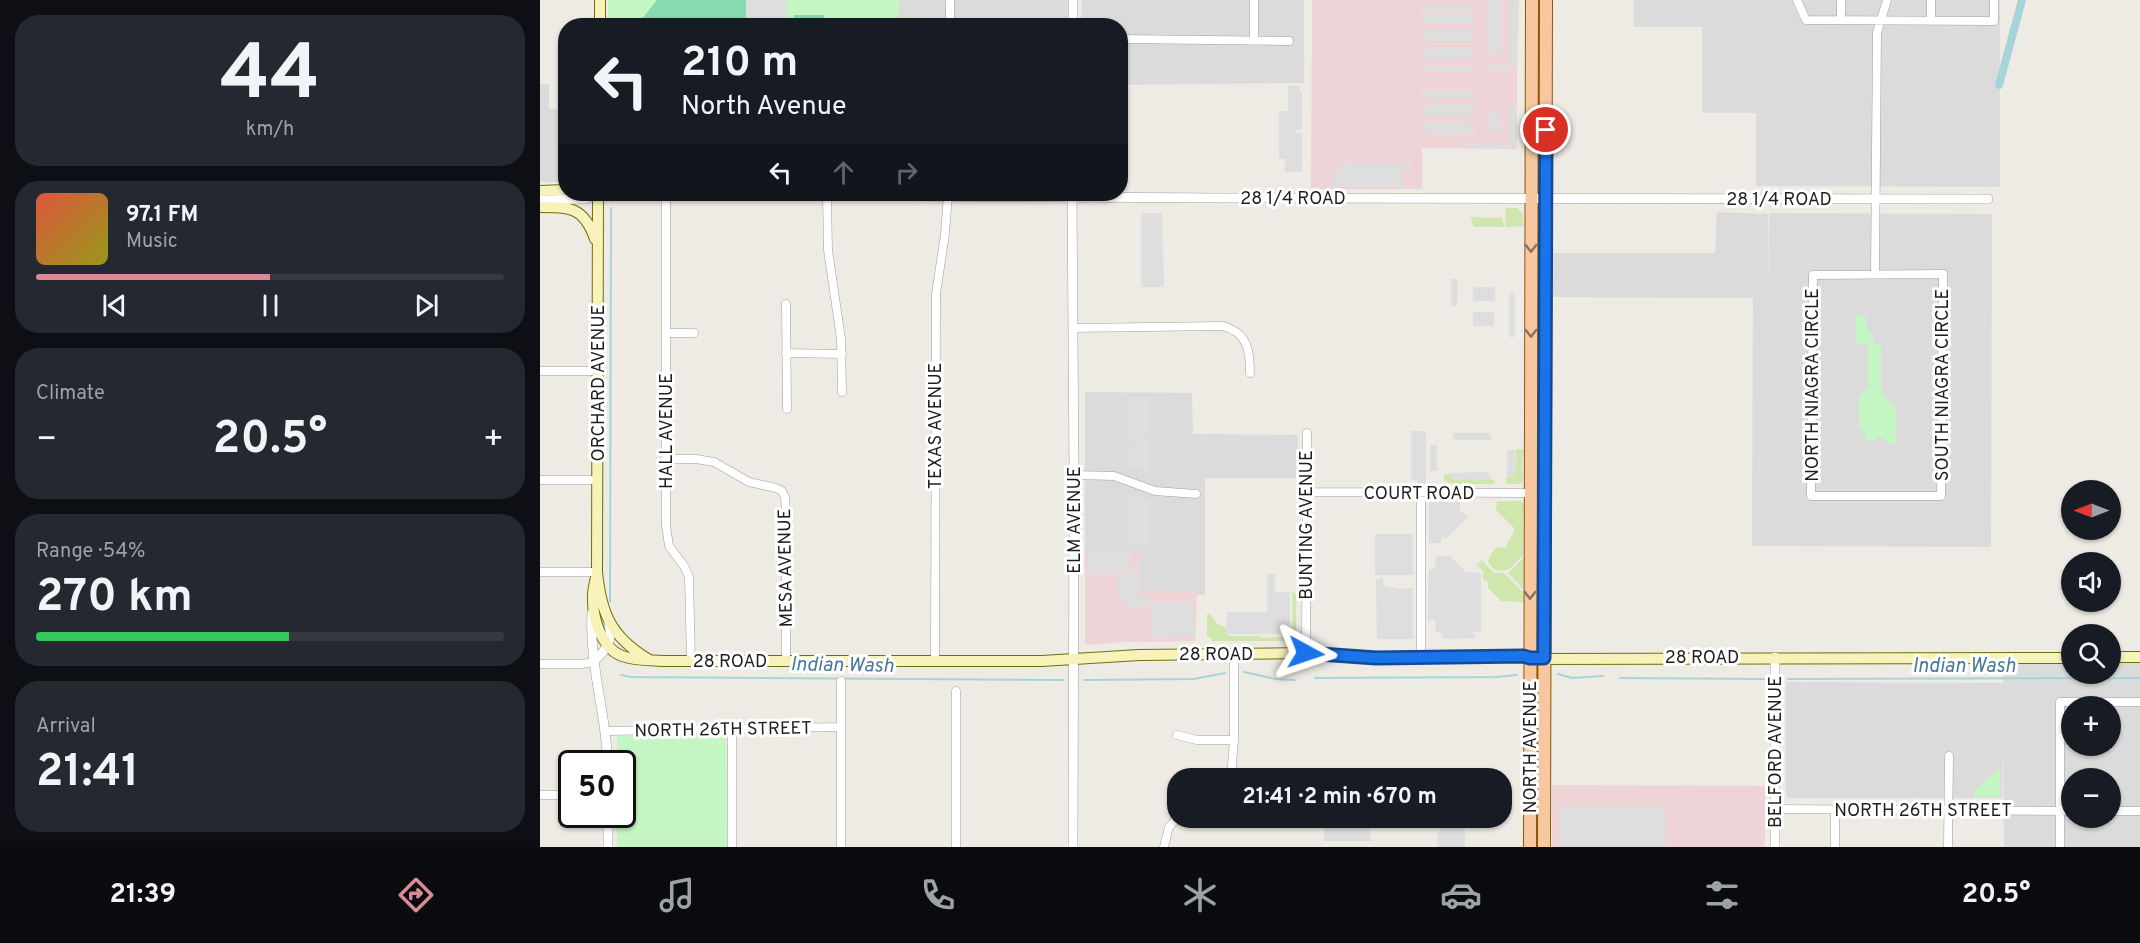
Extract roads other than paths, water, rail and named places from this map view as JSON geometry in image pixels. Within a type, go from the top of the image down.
[{"type":"main road","points":[[600,0],[600,18]]},
{"type":"main road","name":"NORTH AVENUE","points":[[1530,847],[1532,0]]},
{"type":"main road","name":"NORTH AVENUE","points":[[1543,847],[1546,0]]},
{"type":"main road","points":[[1532,18],[1537,39],[1538,75],[1546,86]]},
{"type":"main road","points":[[1532,78],[1538,92],[1538,117],[1546,144]]},
{"type":"main road","points":[[540,191],[558,190]]},
{"type":"main road","name":"ORCHARD AVENUE","points":[[598,201],[597,572],[602,605],[609,623]]},
{"type":"main road","points":[[540,207],[566,207],[585,217],[593,232],[598,254]]},
{"type":"main road","points":[[1531,368],[1545,364]]},
{"type":"main road","points":[[1531,421],[1536,444],[1536,476],[1544,486]]},
{"type":"main road","points":[[1531,493],[1537,505],[1537,534],[1544,562]]},
{"type":"main road","name":"ORCHARD AVENUE","points":[[593,595],[597,572]]},
{"type":"main road","points":[[593,595],[599,627],[608,647]]},
{"type":"main road","points":[[609,623],[625,642],[649,659]]},
{"type":"main road","name":"28 ROAD","points":[[608,647],[623,657],[691,661],[1074,660],[1139,655],[1306,653],[1351,658],[1523,656],[1530,658],[2061,658]]},
{"type":"main road","points":[[2121,657],[2140,657]]},
{"type":"main road","points":[[1530,717],[1535,732],[1535,766],[1544,779]]},
{"type":"main road","points":[[1530,784],[1536,796],[1536,826],[1543,847]]},
{"type":"street","points":[[950,0],[950,18]]},
{"type":"street","points":[[1073,0],[1073,18]]},
{"type":"street","points":[[1254,0],[1254,41]]},
{"type":"street","points":[[1797,0],[1806,20],[1879,21],[1994,21],[1994,0]]},
{"type":"street","points":[[1841,0],[1841,20]]},
{"type":"street","points":[[1875,274],[1877,33],[1887,0]]},
{"type":"street","points":[[1931,0],[1931,21]]},
{"type":"street","points":[[1128,39],[1289,41]]},
{"type":"street","name":"28 1/4 ROAD","points":[[1128,196],[1546,198],[1553,200],[1988,199]]},
{"type":"street","name":"28 1/4 ROAD","points":[[540,200],[558,200]]},
{"type":"street","name":"HALL AVENUE","points":[[666,201],[667,537],[669,546],[689,577],[691,661]]},
{"type":"street","points":[[827,201],[828,250],[842,354],[842,392]]},
{"type":"street","name":"TEXAS AVENUE","points":[[935,660],[936,294],[948,201]]},
{"type":"street","name":"ELM AVENUE","points":[[1072,201],[1073,847]]},
{"type":"street","name":"SOUTH NIAGRA CIRCLE","points":[[1811,496],[1941,496],[1942,274],[1875,274]]},
{"type":"street","name":"NORTH NIAGRA CIRCLE","points":[[1811,496],[1813,275],[1875,274]]},
{"type":"street","points":[[786,304],[787,409]]},
{"type":"street","points":[[1073,327],[1224,326],[1238,332],[1246,343],[1250,353],[1250,373]]},
{"type":"street","points":[[666,333],[694,333]]},
{"type":"street","points":[[786,353],[842,354]]},
{"type":"street","points":[[540,371],[597,371]]},
{"type":"street","name":"BUNTING AVENUE","points":[[1306,653],[1307,433]]},
{"type":"street","name":"MESA AVENUE","points":[[665,459],[696,459],[714,462],[749,482],[776,488],[782,492],[786,512],[786,661]]},
{"type":"street","points":[[1074,475],[1114,476],[1155,491],[1196,494]]},
{"type":"street","points":[[540,480],[597,480]]},
{"type":"street","name":"COURT ROAD","points":[[1307,492],[1531,493]]},
{"type":"street","points":[[1421,493],[1421,658]]},
{"type":"street","points":[[540,572],[597,572]]},
{"type":"street","name":"ORCHARD AVENUE","points":[[593,595],[591,616],[593,662],[606,730],[607,750]]},
{"type":"street","name":"ORCHARD AVENUE","points":[[608,647],[611,634],[609,623]]},
{"type":"street","points":[[540,664],[593,662],[608,647]]},
{"type":"street","points":[[1232,768],[1234,654]]},
{"type":"street","name":"BELFORD AVENUE","points":[[1775,657],[1775,847]]},
{"type":"street","points":[[841,681],[841,847]]},
{"type":"street","points":[[956,691],[956,847]]},
{"type":"street","points":[[2060,847],[2060,702],[2140,702]]},
{"type":"street","name":"NORTH 26TH STREET","points":[[606,730],[841,727]]},
{"type":"street","points":[[732,729],[732,847]]},
{"type":"street","points":[[1177,735],[1197,740],[1234,740]]},
{"type":"street","points":[[1948,847],[1949,756]]},
{"type":"street","points":[[540,795],[558,795]]},
{"type":"street","name":"NORTH 26TH STREET","points":[[1775,809],[2060,811]]},
{"type":"street","points":[[1835,810],[1835,847]]},
{"type":"street","points":[[2121,811],[2140,811]]},
{"type":"street","points":[[608,828],[608,847]]},
{"type":"street","points":[[1164,847],[1168,828]]},
{"type":"waterway","points":[[1999,85],[2022,0]]},
{"type":"waterway","name":"Indian Wash","points":[[610,602],[611,208]]},
{"type":"waterway","name":"Indian Wash","points":[[1244,672],[1276,679],[1295,680]]},
{"type":"waterway","name":"Indian Wash","points":[[1084,680],[1194,679],[1225,673]]},
{"type":"waterway","name":"Indian Wash","points":[[1558,674],[1572,678],[1603,676]]},
{"type":"waterway","name":"Indian Wash","points":[[621,675],[631,677],[1063,680]]},
{"type":"waterway","name":"Indian Wash","points":[[1315,678],[1517,675]]},
{"type":"waterway","name":"Indian Wash","points":[[1620,678],[1764,679]]},
{"type":"waterway","name":"Indian Wash","points":[[1788,679],[2140,678]]}]
